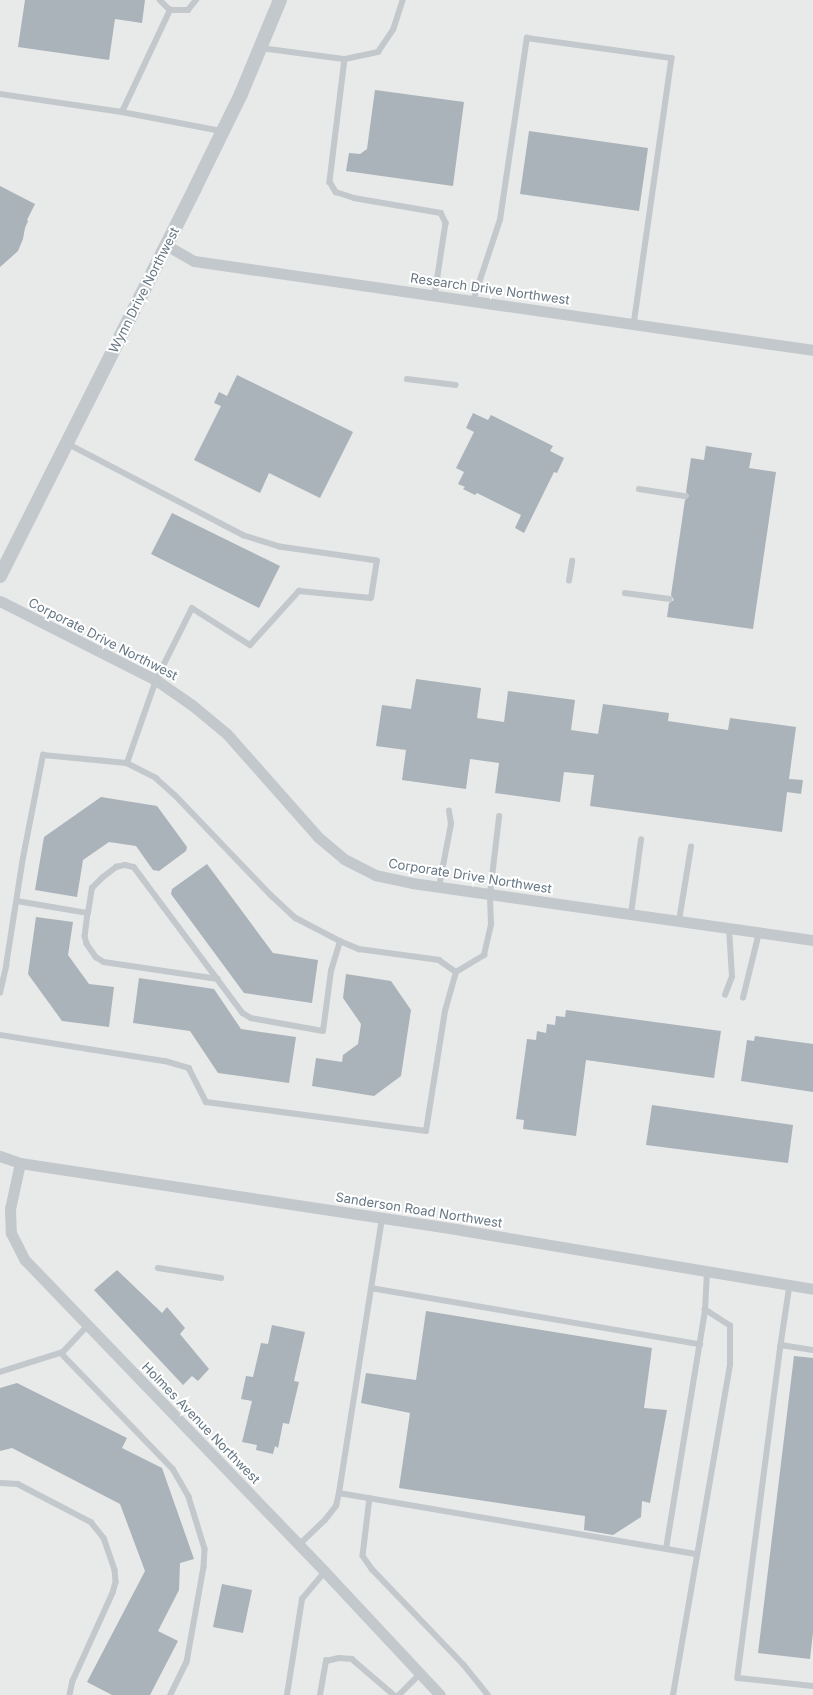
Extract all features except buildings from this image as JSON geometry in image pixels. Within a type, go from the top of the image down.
[{"type":"street","name":"Wynn Drive Northwest","points":[[0,576],[223,131],[261,48],[280,0]]},
{"type":"street","name":"Research Drive Northwest","points":[[166,245],[194,261],[813,350]]},
{"type":"street","name":"Corporate Drive Northwest","points":[[0,601],[156,680],[192,705],[227,734],[318,837],[344,859],[375,875],[391,880],[813,940]]},
{"type":"street","points":[[0,1156],[20,1163]]},
{"type":"street","name":"Sanderson Road Northwest","points":[[20,1163],[382,1218],[813,1289]]},
{"type":"street","name":"Holmes Avenue Northwest","points":[[20,1163],[10,1209],[11,1233],[25,1260],[325,1572],[440,1695]]},
{"type":"lane","points":[[160,0],[170,10],[188,10],[196,0]]},
{"type":"lane","points":[[261,48],[345,59],[378,52],[394,30],[402,0]]},
{"type":"lane","points":[[122,112],[170,10]]},
{"type":"lane","points":[[473,300],[500,220],[527,38],[672,58],[634,324]]},
{"type":"lane","points":[[345,59],[330,182],[336,192],[354,198],[441,213],[446,223],[435,296]]},
{"type":"lane","points":[[0,94],[122,112],[223,131]]},
{"type":"lane","points":[[407,379],[456,385]]},
{"type":"lane","points":[[67,444],[244,536],[280,547],[376,561],[371,598],[299,591],[250,645],[192,608],[156,680],[127,763]]},
{"type":"lane","points":[[640,489],[685,496]]},
{"type":"lane","points":[[569,581],[572,560]]},
{"type":"lane","points":[[625,593],[670,599]]},
{"type":"lane","points":[[0,993],[43,755],[127,763],[156,778],[175,795],[271,895],[296,918],[340,941],[359,949],[439,960],[456,972]]},
{"type":"lane","points":[[439,887],[451,824],[449,811]]},
{"type":"lane","points":[[0,1035],[165,1061],[189,1068],[206,1102],[426,1131],[445,1011],[456,972],[484,954],[491,925],[490,894],[499,817]]},
{"type":"lane","points":[[631,914],[641,840]]},
{"type":"lane","points":[[679,921],[691,847]]},
{"type":"lane","points":[[218,979],[104,962],[96,957],[87,944],[85,936],[92,888],[116,867],[125,865],[134,867],[218,979],[243,1013],[251,1018],[323,1031],[331,971],[340,941]]},
{"type":"lane","points":[[17,901],[88,913]]},
{"type":"lane","points":[[725,995],[732,977],[728,928]]},
{"type":"lane","points":[[743,998],[759,933]]},
{"type":"lane","points":[[299,1545],[325,1520],[336,1506],[382,1218]]},
{"type":"lane","points":[[158,1268],[221,1278]]},
{"type":"lane","points":[[666,1549],[700,1344],[705,1310],[707,1271]]},
{"type":"lane","points":[[790,1285],[738,1678],[813,1686]]},
{"type":"lane","points":[[371,1288],[700,1344]]},
{"type":"lane","points":[[673,1695],[730,1364],[730,1326],[705,1310]]},
{"type":"lane","points":[[0,1372],[61,1353],[88,1325]]},
{"type":"lane","points":[[781,1345],[813,1350]]},
{"type":"lane","points":[[61,1353],[173,1469],[189,1497],[205,1549],[204,1567],[187,1662],[171,1695]]},
{"type":"lane","points":[[0,1483],[18,1484],[91,1522],[104,1538],[115,1570],[116,1582],[113,1593],[73,1681],[70,1695]]},
{"type":"lane","points":[[339,1493],[697,1554]]},
{"type":"lane","points":[[370,1498],[362,1556],[372,1570],[464,1665],[488,1695]]},
{"type":"lane","points":[[287,1695],[302,1599],[325,1572]]},
{"type":"lane","points":[[320,1695],[326,1661],[339,1658],[352,1659],[394,1695]]},
{"type":"lane","points":[[399,1695],[420,1674]]},
{"type":"shaded area","points":[[0,0],[813,0],[813,1695],[0,1695]]}]
